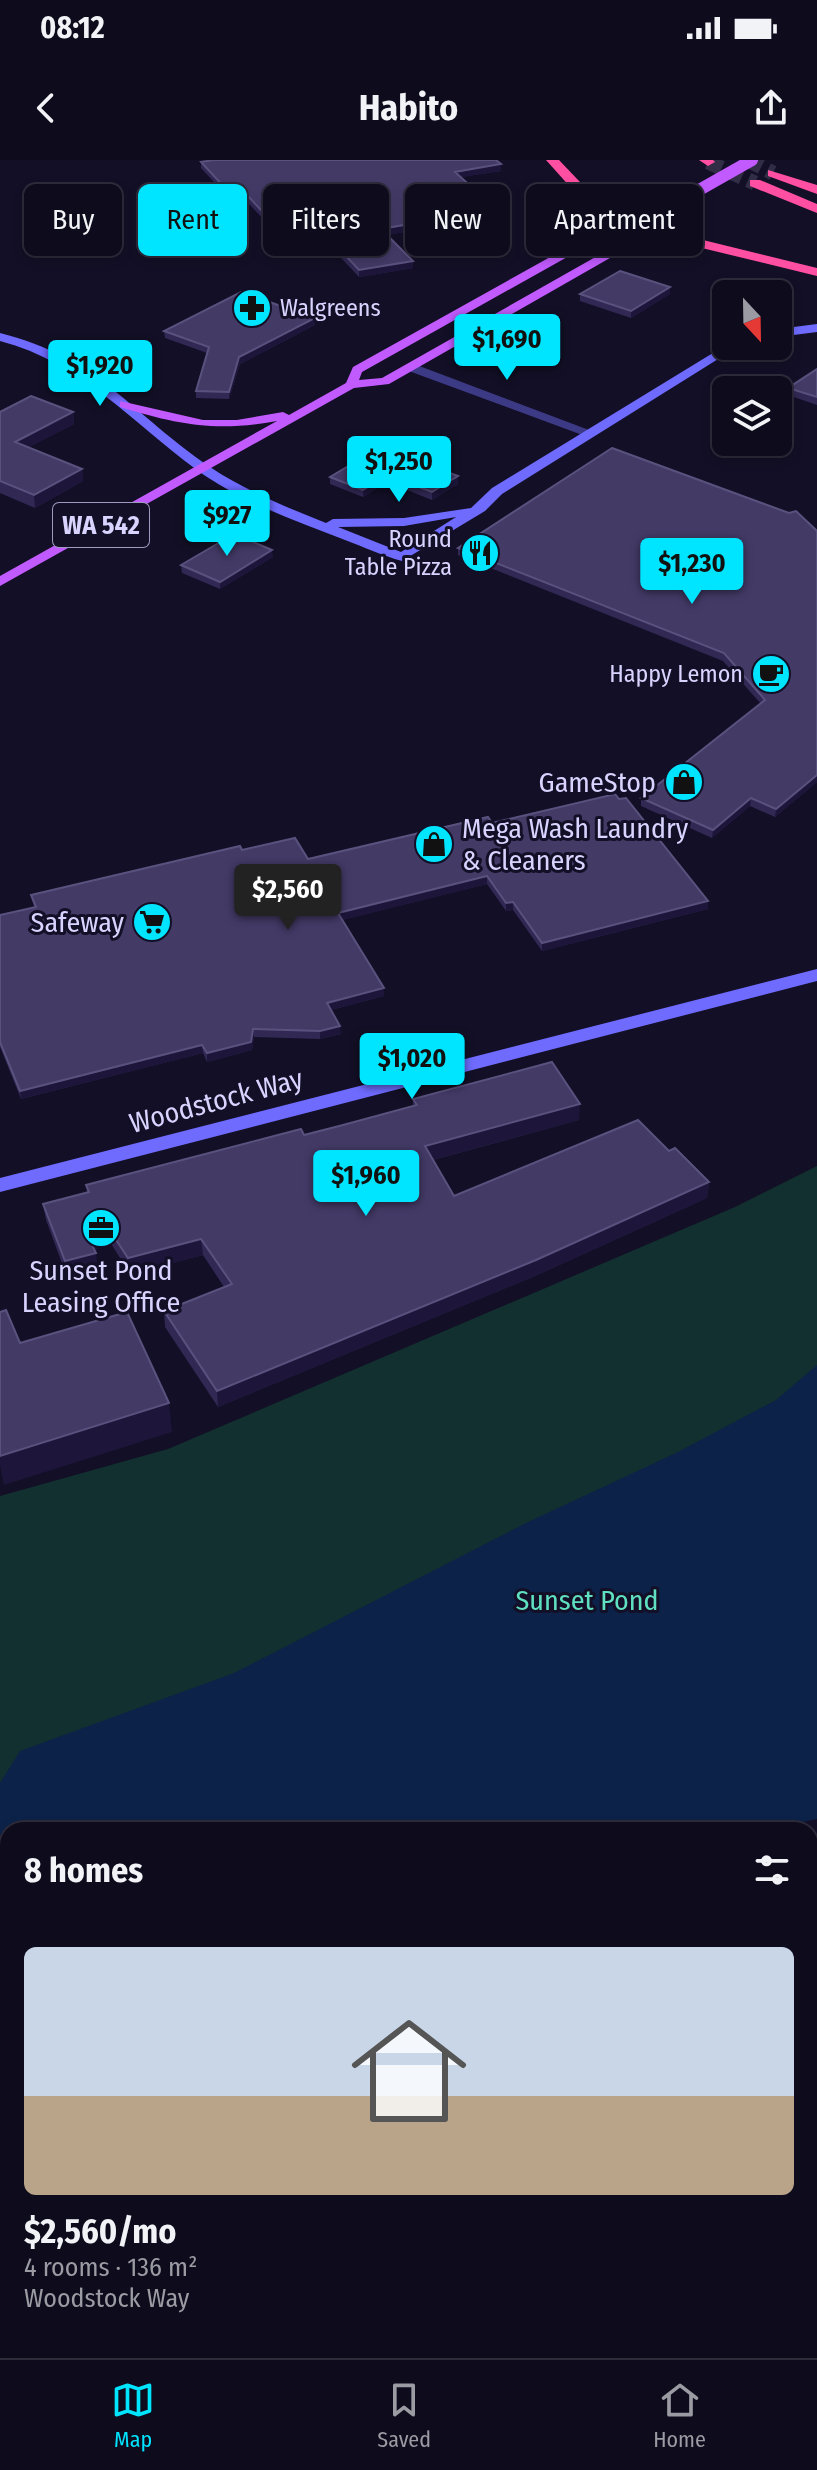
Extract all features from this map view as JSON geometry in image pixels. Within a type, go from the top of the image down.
[{"type":"highway","points":[[552,160],[574,184]]},
{"type":"highway","points":[[817,178],[779,170],[817,190]]},
{"type":"highway","points":[[755,183],[817,209]]},
{"type":"highway","points":[[703,244],[817,272]]},
{"type":"main road","name":"WA 542","points":[[703,188],[752,160]]},
{"type":"main road","name":"WA 542","points":[[351,385],[357,370],[560,256]]},
{"type":"main road","name":"WA 542","points":[[0,582],[351,385],[385,381],[606,256]]},
{"type":"main road","points":[[125,404],[185,424],[209,427],[302,412]]},
{"type":"street","points":[[792,331],[817,328]]},
{"type":"street","points":[[0,337],[58,354],[203,468],[234,487],[402,557],[480,508],[497,491],[712,359]]},
{"type":"street","points":[[410,367],[590,433]]},
{"type":"street","points":[[320,523],[404,522],[480,508]]},
{"type":"street","name":"Woodstock Way","points":[[0,1185],[817,975]]},
{"type":"green space","name":"Sunset Pond","points":[[817,1166],[817,1783],[146,1822],[0,1822],[0,1496],[168,1449],[735,1207]]},
{"type":"water","name":"Sunset Pond","points":[[817,1365],[817,1819],[803,1822],[0,1822],[0,1783],[20,1751],[234,1673],[526,1523],[678,1452],[776,1400]]},
{"type":"building","points":[[496,160],[501,164],[455,172],[468,184],[405,184],[405,225],[389,228],[389,184],[263,184],[263,212],[247,197],[247,184],[221,184],[201,162]]},
{"type":"building","points":[[389,237],[413,261],[359,270],[346,256],[389,256]]},
{"type":"building","points":[[620,271],[670,287],[631,311],[580,294]]},
{"type":"building","points":[[241,292],[315,318],[239,357],[229,392],[196,391],[209,347],[164,331]]},
{"type":"building","points":[[817,369],[817,397],[792,389],[792,385]]},
{"type":"building","points":[[31,396],[73,412],[15,442],[82,469],[34,495],[0,481],[0,412]]},
{"type":"building","points":[[356,438],[380,447],[388,442],[421,454],[412,459],[458,476],[432,492],[387,475],[363,490],[330,477],[355,462],[348,460]]},
{"type":"building","points":[[612,448],[789,513],[796,511],[817,531],[817,775],[776,809],[751,798],[713,830],[641,798],[765,700],[724,653],[458,548]]},
{"type":"building","points":[[234,534],[272,550],[220,582],[181,565]]},
{"type":"building","points":[[615,794],[619,799],[626,798],[708,901],[542,943],[513,902],[506,903],[487,876],[338,913],[384,988],[327,1003],[340,1026],[320,1031],[253,1029],[251,1042],[207,1053],[202,1045],[20,1091],[0,1042],[0,915],[36,907],[31,895],[240,846],[242,850],[295,838],[308,859],[488,817],[492,823]]},
{"type":"building","points":[[552,1062],[580,1104],[425,1146],[454,1196],[638,1120],[669,1151],[675,1148],[709,1182],[536,1260],[217,1391],[164,1311],[232,1284],[201,1239],[128,1258],[107,1226],[88,1237],[96,1253],[65,1261],[43,1204],[89,1192],[86,1185],[301,1129],[304,1135],[343,1125],[417,1105],[413,1099]]},
{"type":"building","points":[[6,1310],[20,1343],[127,1312],[169,1403],[0,1456],[0,1312]]},
{"type":"tunnel","points":[[748,160],[773,173]]},
{"type":"tunnel","points":[[708,162],[755,183]]},
{"type":"place","name":"Walgreens","points":[[252,308]]},
{"type":"place","name":"Round Table Pizza","points":[[480,553]]},
{"type":"place","name":"Happy Lemon","points":[[771,674]]},
{"type":"place","name":"GameStop","points":[[684,782]]},
{"type":"place","name":"Mega Wash Laundry & Cleaners","points":[[434,844]]},
{"type":"place","name":"Safeway","points":[[152,922]]},
{"type":"place","name":"Sunset Pond Leasing Office","points":[[101,1228]]}]
